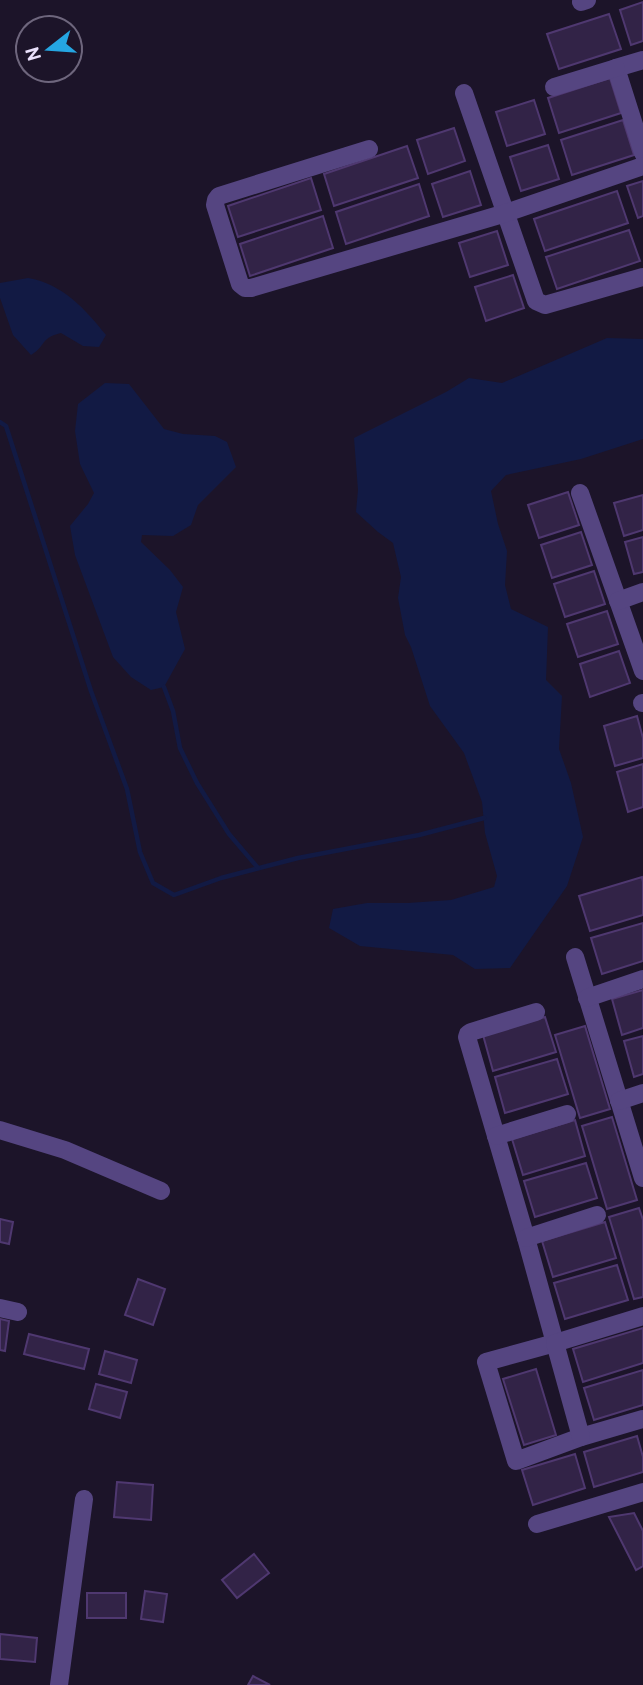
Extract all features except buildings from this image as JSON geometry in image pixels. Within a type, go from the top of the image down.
[{"type":"street","points":[[554,87],[643,60]]},
{"type":"street","points":[[616,68],[643,153]]},
{"type":"street","points":[[464,93],[536,301],[545,305],[643,277]]},
{"type":"street","points":[[369,149],[216,200],[215,205],[240,284],[251,288],[506,213],[643,166]]},
{"type":"street","points":[[580,493],[643,671]]},
{"type":"street","points":[[618,601],[643,592]]},
{"type":"street","points":[[575,957],[643,1178]]},
{"type":"street","points":[[587,998],[643,979]]},
{"type":"street","points":[[536,1012],[468,1034],[467,1037],[581,1437]]},
{"type":"street","points":[[619,1101],[643,1093]]},
{"type":"street","points":[[496,1136],[567,1114]]},
{"type":"street","points":[[0,1130],[65,1150],[161,1191]]},
{"type":"street","points":[[526,1238],[597,1215]]},
{"type":"street","points":[[0,1308],[18,1312]]},
{"type":"street","points":[[643,1316],[486,1362],[516,1461],[581,1437],[643,1419]]},
{"type":"street","points":[[537,1524],[643,1492]]},
{"type":"street","points":[[59,1685],[84,1499]]},
{"type":"water","points":[[28,278],[63,292],[81,307],[106,335],[99,347],[83,346],[61,333],[50,337],[31,355],[13,335],[0,298],[0,283]]},
{"type":"water","points":[[607,338],[643,339],[643,439],[581,459],[506,475],[491,491],[507,551],[505,585],[511,609],[548,627],[546,680],[562,696],[559,749],[571,783],[583,837],[567,886],[510,968],[475,969],[453,955],[360,946],[329,928],[333,909],[367,903],[451,900],[494,887],[497,876],[485,833],[482,802],[464,753],[430,706],[405,635],[398,598],[401,577],[393,543],[356,512],[358,490],[354,438],[469,378],[502,383]]},
{"type":"water","points":[[105,383],[129,384],[164,429],[183,434],[215,436],[227,442],[236,467],[198,505],[191,525],[173,536],[142,535],[141,542],[183,587],[176,612],[185,649],[164,687],[151,690],[131,677],[113,657],[75,555],[70,526],[94,493],[80,464],[75,431],[78,404]]},
{"type":"waterway","points":[[0,422],[6,426],[91,691],[127,789],[140,852],[153,883],[174,895],[221,878],[298,858],[419,835],[484,818]]},
{"type":"waterway","points":[[164,687],[173,711],[180,748],[197,783],[229,834],[258,868]]}]
